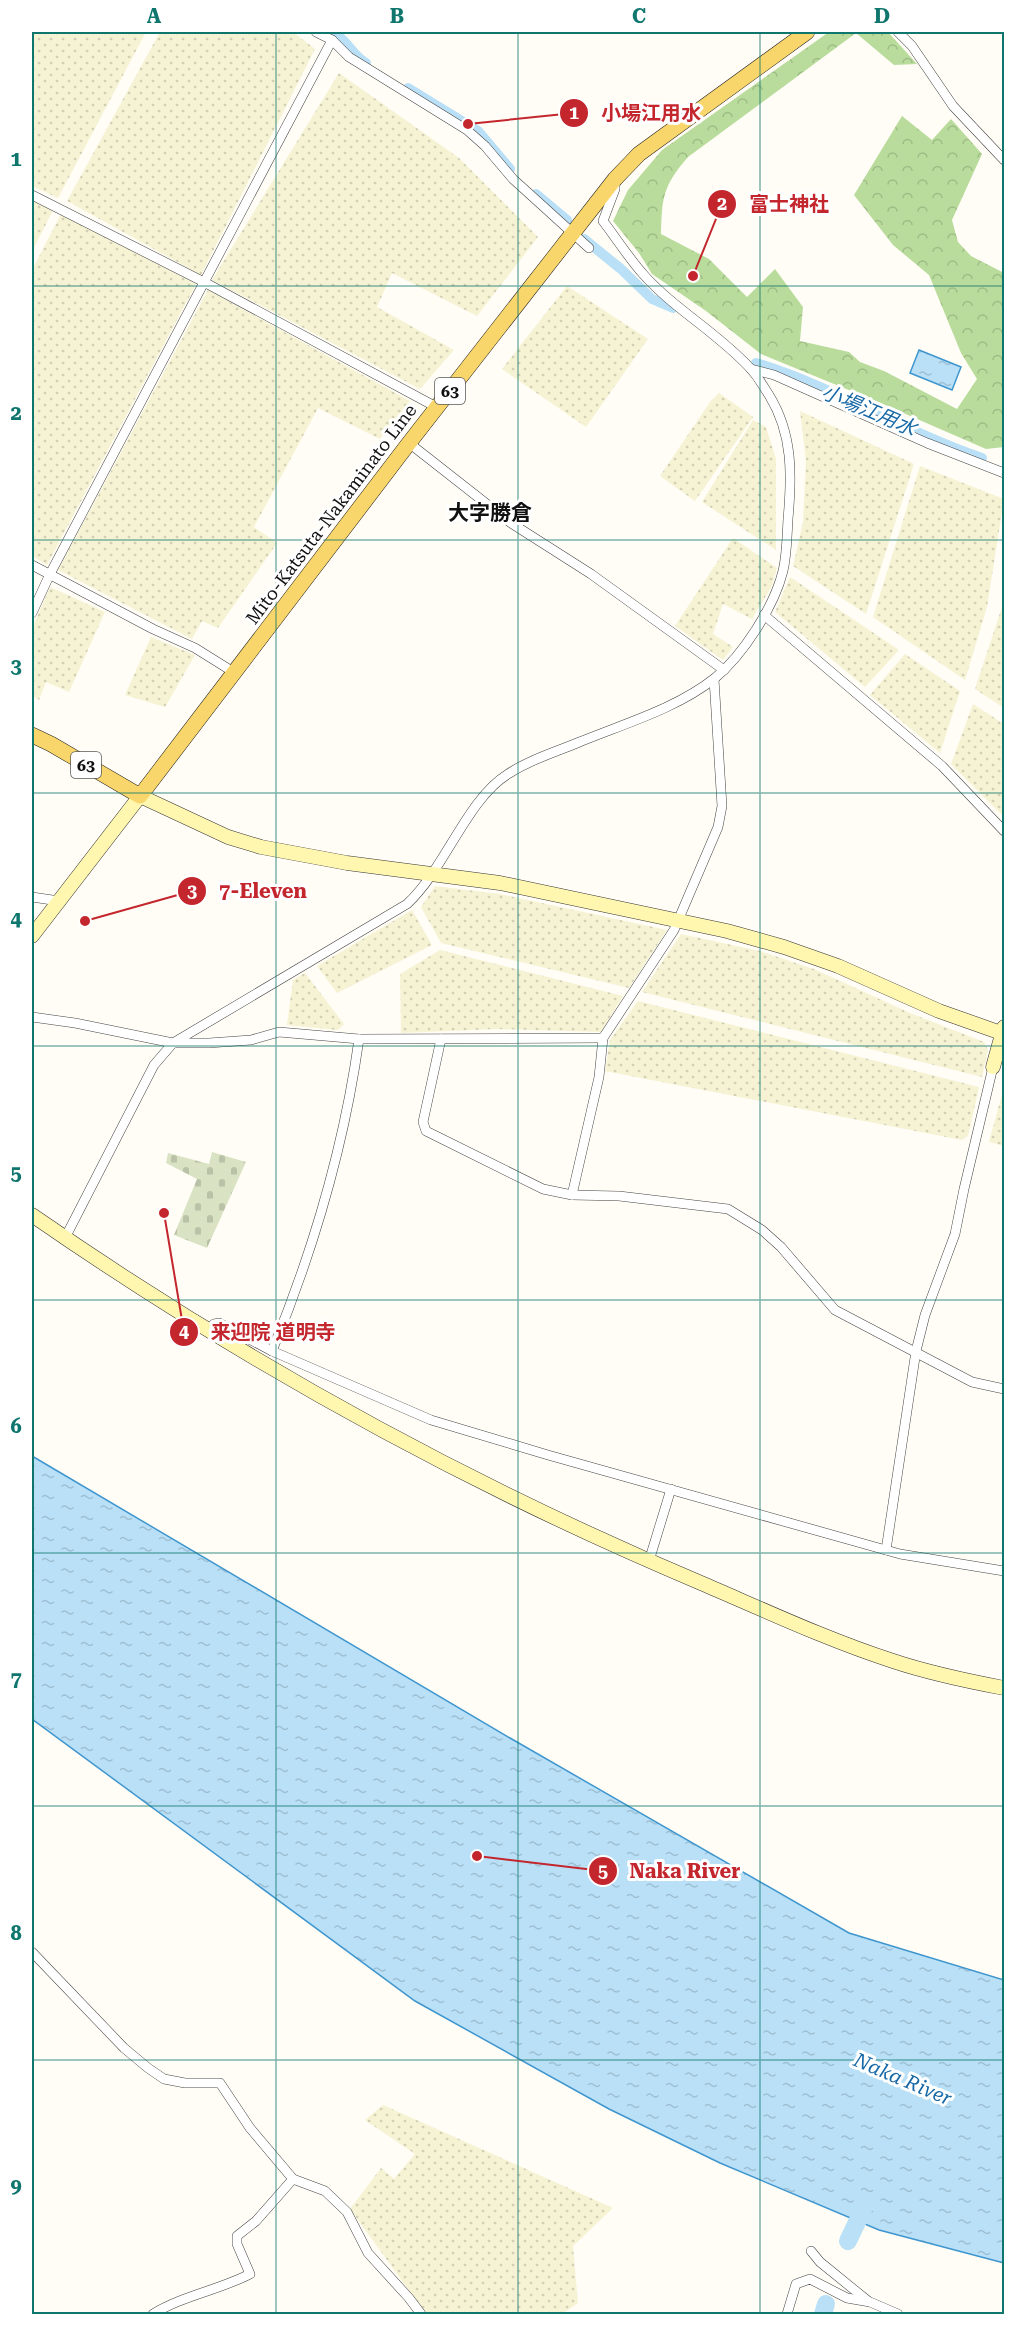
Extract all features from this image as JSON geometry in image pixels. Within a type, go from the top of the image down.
[{"type":"main road","name":"Mito-Katsuta-Nakaminato Line","points":[[140,796],[615,180],[649,147],[807,32]]},
{"type":"main road","name":"63","points":[[32,735],[140,796]]},
{"type":"street","points":[[316,32],[332,40],[349,57],[467,130],[485,146],[513,179],[589,248]]},
{"type":"street","points":[[898,32],[912,46],[953,106],[1005,160]]},
{"type":"street","points":[[32,613],[50,574],[332,40]]},
{"type":"street","points":[[65,1238],[154,1065],[173,1043],[407,904],[420,892],[433,874],[478,803],[507,774],[664,706],[714,679],[741,651],[764,615],[779,585],[786,557],[791,479],[790,455],[781,419],[770,397],[751,369],[644,274],[603,221],[615,189],[615,180]]},
{"type":"street","points":[[32,195],[204,282],[438,408]]},
{"type":"street","points":[[751,369],[774,375],[927,443],[1005,472]]},
{"type":"street","points":[[410,443],[511,523],[591,574],[724,670]]},
{"type":"street","points":[[32,565],[195,648],[235,672]]},
{"type":"street","points":[[764,615],[942,766],[1005,831]]},
{"type":"street","points":[[572,1195],[599,1077],[603,1038],[674,930],[718,827],[722,806],[714,679]]},
{"type":"street","points":[[32,936],[140,796],[228,837],[261,847],[347,863],[500,883],[678,919],[795,951],[846,970],[939,1011],[1004,1032],[963,1189],[955,1234],[925,1315],[916,1351],[886,1550]]},
{"type":"street","points":[[32,897],[58,901]]},
{"type":"street","points":[[32,1017],[75,1023],[173,1043],[250,1040],[279,1032],[359,1039],[603,1038]]},
{"type":"street","points":[[272,1351],[298,1284],[338,1153],[352,1088],[359,1039]]},
{"type":"street","points":[[441,1039],[423,1122],[426,1131],[543,1189],[572,1195],[618,1196],[728,1209],[762,1230],[781,1247],[835,1310],[972,1382],[1005,1389]]},
{"type":"street","points":[[32,1215],[206,1331],[349,1412],[560,1522],[891,1661],[954,1678],[1005,1688]]},
{"type":"street","points":[[206,1331],[219,1323],[272,1351],[431,1420],[886,1550],[1005,1571]]},
{"type":"street","points":[[649,1561],[671,1489]]},
{"type":"street","points":[[32,1952],[124,2048],[148,2068],[164,2079],[185,2084],[220,2083],[250,2128],[293,2179],[325,2191],[347,2212],[368,2253],[421,2314]]},
{"type":"street","points":[[153,2314],[250,2274],[237,2244],[237,2236],[256,2221],[293,2179]]},
{"type":"street","points":[[811,2251],[820,2262],[870,2302]]},
{"type":"street","points":[[787,2314],[796,2284],[810,2279],[847,2298],[870,2302],[898,2314]]},
{"type":"shaded area","points":[[32,32],[146,32],[58,198],[32,186]]},
{"type":"shaded area","points":[[160,32],[293,32],[315,49],[201,275],[67,201]]},
{"type":"shaded area","points":[[339,73],[459,158],[538,237],[477,316],[392,273],[377,307],[454,350],[420,389],[212,280]]},
{"type":"shaded area","points":[[32,201],[53,210],[32,252]]},
{"type":"shaded area","points":[[61,214],[196,284],[47,565],[32,556],[32,270]]},
{"type":"shaded area","points":[[567,286],[648,339],[586,427],[502,369]]},
{"type":"shaded area","points":[[208,290],[410,401],[380,439],[318,408],[254,527],[277,543],[218,628],[202,621],[192,639],[58,570]]},
{"type":"shaded area","points":[[719,393],[753,417],[695,501],[660,476],[710,402]]},
{"type":"shaded area","points":[[800,411],[914,464],[866,614],[793,566],[803,522],[806,461]]},
{"type":"shaded area","points":[[753,420],[766,427],[776,459],[776,550],[702,502]]},
{"type":"shaded area","points":[[920,466],[1004,499],[987,607],[965,680],[873,617]]},
{"type":"shaded area","points":[[733,538],[777,568],[772,586],[752,619],[723,604],[713,634],[733,647],[723,660],[675,626]]},
{"type":"shaded area","points":[[790,577],[899,650],[865,687],[775,612]]},
{"type":"shaded area","points":[[50,587],[105,612],[69,692],[46,682],[39,700],[32,696],[32,628]]},
{"type":"shaded area","points":[[1004,601],[1004,708],[975,689]]},
{"type":"shaded area","points":[[151,637],[195,655],[165,707],[125,695]]},
{"type":"shaded area","points":[[905,654],[960,691],[940,753],[870,695]]},
{"type":"shaded area","points":[[973,704],[1004,724],[1004,817],[951,764]]},
{"type":"shaded area","points":[[435,886],[500,894],[667,930],[629,988],[441,943],[421,907]]},
{"type":"shaded area","points":[[412,910],[432,945],[337,993],[317,966]]},
{"type":"shaded area","points":[[681,934],[760,951],[814,969],[910,1013],[984,1042],[988,1050],[982,1077],[642,992]]},
{"type":"shaded area","points":[[440,950],[623,996],[601,1032],[496,1029],[401,1033],[400,974]]},
{"type":"shaded area","points":[[305,973],[344,1024],[338,1030],[287,1025],[293,980]]},
{"type":"shaded area","points":[[638,1001],[979,1087],[968,1136],[962,1140],[605,1071],[610,1040]]},
{"type":"shaded area","points":[[1004,1087],[1004,1146],[989,1142]]},
{"type":"shaded area","points":[[383,2105],[613,2208],[573,2246],[578,2303],[562,2314],[426,2314],[350,2209],[381,2168],[394,2179],[415,2154],[365,2120]]},
{"type":"green space","points":[[829,32],[888,32],[917,64],[894,65],[856,33],[688,157],[673,176],[666,192],[663,201],[661,234],[709,259],[747,297],[775,269],[803,307],[800,341],[849,352],[860,362],[884,371],[957,409],[977,379],[961,353],[929,275],[893,245],[854,195],[902,116],[932,140],[951,119],[982,154],[952,220],[958,242],[971,256],[1004,273],[1004,447],[986,449],[761,354],[706,311],[652,274],[639,253],[613,221],[628,190],[662,150]]},
{"type":"green space","points":[[212,1152],[246,1162],[207,1248],[174,1235],[197,1179],[166,1163],[168,1153],[209,1164]]},
{"type":"water","points":[[919,350],[961,367],[952,390],[910,373]]},
{"type":"water","points":[[32,1456],[510,1738],[849,1933],[1004,1980],[1004,2263],[879,2230],[720,2163],[609,2109],[415,2001],[32,1719]]},
{"type":"waterway","name":"小場江用水","points":[[332,32],[366,63]]},
{"type":"waterway","name":"小場江用水","points":[[408,88],[478,131],[510,169]]},
{"type":"waterway","name":"小場江用水","points":[[536,194],[567,220]]},
{"type":"waterway","name":"小場江用水","points":[[584,239],[621,269],[652,299],[673,308]]},
{"type":"waterway","name":"小場江用水","points":[[756,363],[814,384],[925,436],[982,458]]},
{"type":"waterway","points":[[848,2241],[867,2201]]},
{"type":"waterway","points":[[823,2314],[826,2304]]},
{"type":"place","name":"小場江用水","points":[[468,124]]},
{"type":"place","name":"富士神社","points":[[693,276]]},
{"type":"place","name":"7-Eleven","points":[[85,921]]},
{"type":"place","name":"来迎院 道明寺","points":[[164,1213]]},
{"type":"place","name":"Naka River","points":[[477,1856]]},
{"type":"district","name":"大字勝倉","points":[[490,513]]}]
